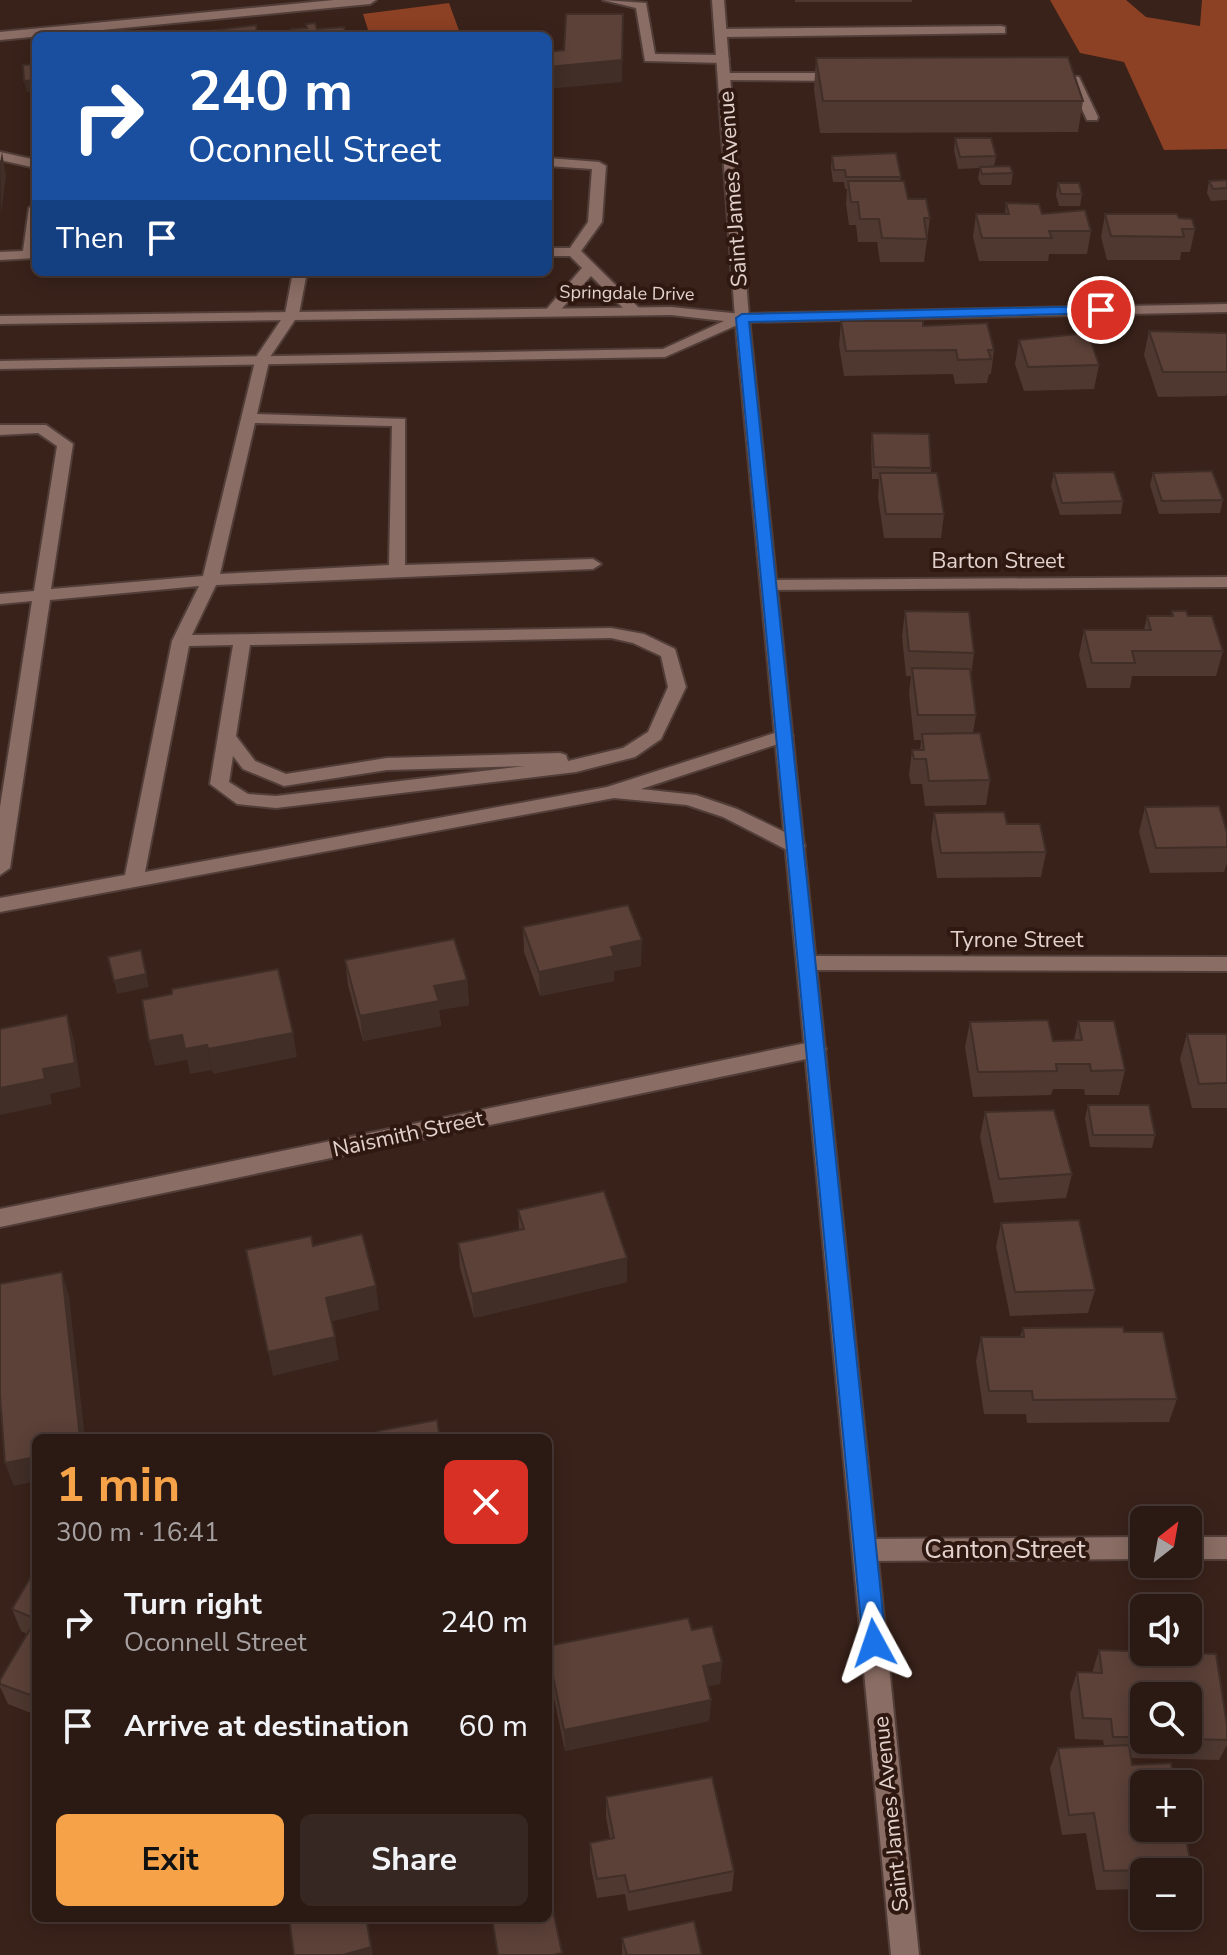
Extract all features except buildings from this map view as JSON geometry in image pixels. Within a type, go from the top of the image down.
[{"type":"street","points":[[41,32],[370,0]]},
{"type":"street","points":[[609,0],[642,5],[649,58],[723,59]]},
{"type":"street","name":"Saint James Avenue","points":[[718,0],[742,318],[905,1955]]},
{"type":"street","points":[[721,33],[1001,30]]},
{"type":"street","points":[[0,36],[32,33]]},
{"type":"street","points":[[1040,76],[1075,80],[1092,117]]},
{"type":"street","points":[[724,77],[850,77]]},
{"type":"street","points":[[0,156],[32,163]]},
{"type":"street","points":[[552,162],[599,166],[595,222],[574,252]]},
{"type":"street","points":[[552,252],[574,252],[634,311]]},
{"type":"street","points":[[0,256],[32,255]]},
{"type":"street","points":[[551,312],[591,267]]},
{"type":"street","points":[[134,880],[181,641],[210,580],[263,357],[292,314],[299,276]]},
{"type":"street","points":[[742,318],[1227,308]]},
{"type":"street","name":"Springdale Drive","points":[[0,320],[634,311],[742,318]]},
{"type":"street","name":"Springdale Drive","points":[[0,365],[263,357],[665,353],[742,318]]},
{"type":"street","points":[[247,418],[400,422],[397,570]]},
{"type":"street","points":[[0,430],[41,428],[65,444],[0,868]]},
{"type":"street","points":[[0,599],[210,580],[593,564]]},
{"type":"street","name":"Barton Street","points":[[769,585],[1227,582]]},
{"type":"street","points":[[181,641],[611,633],[638,638],[669,653],[677,687],[655,735],[629,753],[590,763],[276,802],[244,800],[219,784],[242,641]]},
{"type":"street","points":[[0,905],[609,793],[784,736]]},
{"type":"street","points":[[227,737],[249,765],[284,780],[387,764],[445,760],[543,757],[590,763]]},
{"type":"street","points":[[609,793],[689,799],[730,813],[796,846]]},
{"type":"street","name":"Tyrone Street","points":[[807,963],[1227,964]]},
{"type":"street","name":"Naismith Street","points":[[0,1218],[816,1049]]},
{"type":"street","name":"Canton Street","points":[[865,1550],[1130,1548]]},
{"type":"street","points":[[1202,1548],[1227,1548]]},
{"type":"shaded area","points":[[1050,0],[1126,0],[1146,17],[1200,26],[1202,0],[1227,0],[1227,149],[1164,150],[1124,62],[1080,53]]},
{"type":"shaded area","points":[[449,3],[460,32],[369,32],[363,14]]},
{"type":"route","points":[[874,1643],[742,318],[1101,310]]}]
